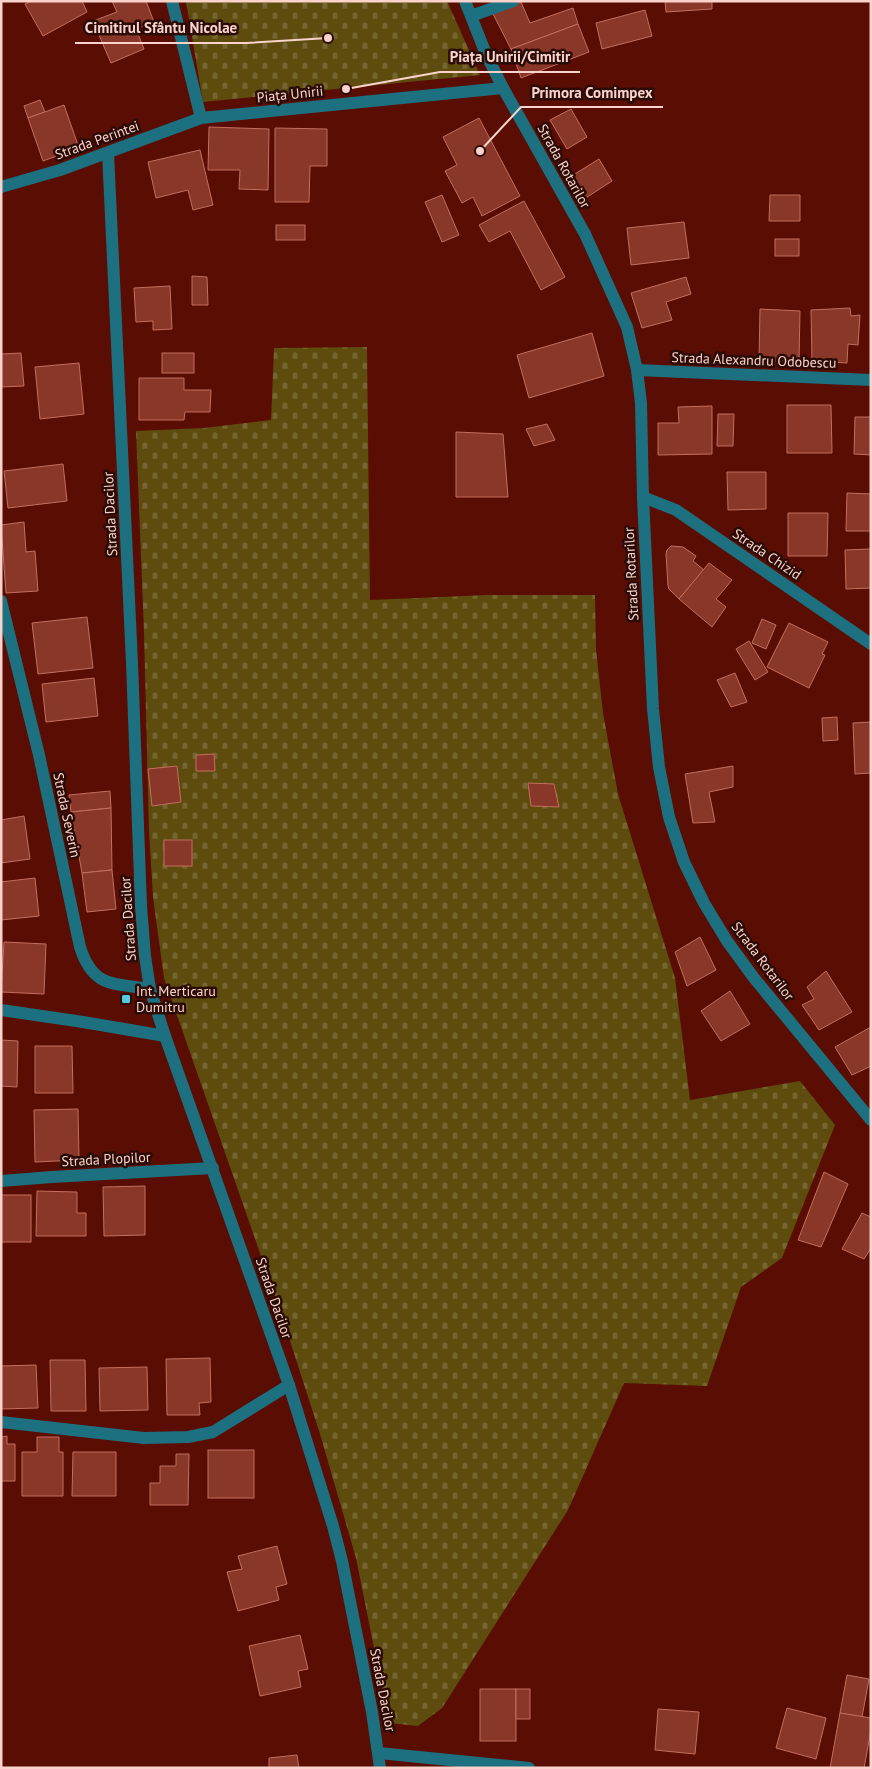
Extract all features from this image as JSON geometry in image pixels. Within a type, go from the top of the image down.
[{"type":"street","points":[[172,1],[201,118]]},
{"type":"street","name":"Strada Rotarilor","points":[[465,1],[502,88],[585,234],[628,326],[637,370],[641,404],[643,496],[653,709],[659,767],[670,817],[684,862],[704,903],[732,948],[754,978],[871,1120]]},
{"type":"street","points":[[471,16],[513,1]]},
{"type":"street","name":"Piața Unirii","points":[[201,118],[502,88]]},
{"type":"street","name":"Strada Perintei","points":[[1,187],[60,170],[201,118]]},
{"type":"street","name":"Strada Dacilor","points":[[108,152],[132,663],[141,906],[150,989],[164,1036],[213,1168],[289,1386],[333,1526],[340,1552],[372,1712],[380,1768]]},
{"type":"street","name":"Strada Alexandru Odobescu","points":[[637,370],[871,380]]},
{"type":"street","name":"Strada Chizid","points":[[643,496],[676,510],[871,644]]},
{"type":"street","name":"Strada Severin","points":[[1,601],[39,755],[85,964],[101,979],[113,983],[150,989]]},
{"type":"street","points":[[1,1010],[164,1036]]},
{"type":"street","name":"Strada Plopilor","points":[[1,1181],[52,1176],[213,1168]]},
{"type":"street","points":[[1,1422],[144,1438],[188,1437],[213,1432],[289,1386]]},
{"type":"street","points":[[379,1753],[529,1768]]},
{"type":"green space","points":[[186,1],[447,1],[480,75],[203,102]]},
{"type":"green space","points":[[367,347],[370,600],[487,595],[595,595],[596,649],[603,713],[618,794],[675,978],[690,1100],[800,1081],[835,1125],[782,1258],[741,1287],[707,1386],[624,1383],[568,1510],[442,1708],[418,1726],[389,1723],[356,1558],[320,1434],[281,1313],[164,978],[153,897],[149,831],[136,431],[204,428],[271,420],[274,348]]},
{"type":"building","points":[[31,1],[82,1],[87,12],[43,36],[25,4]]},
{"type":"building","points":[[112,1],[146,1],[154,22],[136,29],[144,49],[111,63],[93,21],[117,12]]},
{"type":"building","points":[[665,1],[712,1],[712,9],[666,12]]},
{"type":"building","points":[[521,2],[530,23],[573,8],[578,24],[511,49],[492,12]]},
{"type":"building","points":[[645,10],[652,36],[602,49],[596,23]]},
{"type":"building","points":[[578,24],[589,52],[521,78],[511,49]]},
{"type":"building","points":[[40,100],[45,112],[28,118],[24,106]]},
{"type":"building","points":[[64,105],[79,148],[43,161],[28,118]]},
{"type":"building","points":[[571,109],[587,137],[567,149],[550,120]]},
{"type":"building","points":[[479,118],[520,196],[482,216],[473,197],[462,203],[445,171],[457,165],[443,137]]},
{"type":"building","points":[[209,127],[269,129],[268,190],[239,189],[240,170],[208,170]]},
{"type":"building","points":[[275,128],[327,129],[327,166],[310,166],[309,202],[275,202]]},
{"type":"building","points":[[200,150],[213,205],[193,210],[188,190],[156,198],[148,162]]},
{"type":"building","points":[[599,159],[612,181],[584,199],[570,177]]},
{"type":"building","points":[[442,195],[459,235],[442,242],[425,202]]},
{"type":"building","points":[[770,195],[800,195],[800,221],[769,221]]},
{"type":"building","points":[[524,201],[565,277],[541,290],[510,231],[489,242],[479,225]]},
{"type":"building","points":[[684,222],[689,258],[631,265],[627,228]]},
{"type":"building","points":[[276,225],[305,225],[305,240],[276,240]]},
{"type":"building","points":[[775,239],[799,239],[799,256],[775,256]]},
{"type":"building","points":[[192,276],[207,277],[208,305],[192,305]]},
{"type":"building","points":[[686,277],[691,294],[666,302],[672,320],[642,328],[631,293]]},
{"type":"building","points":[[170,286],[172,329],[153,330],[153,321],[136,322],[134,288]]},
{"type":"building","points":[[850,308],[851,316],[860,315],[858,345],[848,344],[847,363],[812,361],[811,310]]},
{"type":"building","points":[[760,309],[800,311],[799,361],[759,361]]},
{"type":"building","points":[[592,333],[604,376],[529,398],[517,355]]},
{"type":"building","points":[[21,353],[24,386],[1,387],[1,354]]},
{"type":"building","points":[[162,353],[194,353],[194,373],[162,373]]},
{"type":"building","points":[[79,363],[84,414],[40,419],[35,367]]},
{"type":"building","points":[[139,378],[184,378],[184,390],[211,390],[210,412],[185,412],[184,420],[139,420]]},
{"type":"building","points":[[787,405],[831,405],[832,453],[787,453]]},
{"type":"building","points":[[712,406],[712,454],[658,455],[658,423],[679,423],[678,407]]},
{"type":"building","points":[[718,414],[734,414],[733,446],[717,446]]},
{"type":"building","points":[[855,417],[871,417],[871,455],[854,454]]},
{"type":"building","points":[[547,424],[555,440],[534,446],[526,429]]},
{"type":"building","points":[[456,432],[503,434],[508,497],[456,497]]},
{"type":"building","points":[[63,464],[67,501],[8,508],[4,471]]},
{"type":"building","points":[[727,472],[766,472],[766,509],[728,510]]},
{"type":"building","points":[[847,493],[871,494],[871,531],[846,531]]},
{"type":"building","points":[[788,513],[828,513],[827,556],[788,556]]},
{"type":"building","points":[[24,522],[26,552],[35,551],[38,591],[6,593],[1,525]]},
{"type":"building","points":[[671,546],[683,547],[696,556],[693,561],[704,570],[679,599],[668,586],[666,554]]},
{"type":"building","points":[[871,549],[871,588],[846,589],[845,550]]},
{"type":"building","points":[[709,563],[732,580],[716,599],[726,607],[712,627],[679,599]]},
{"type":"building","points":[[87,617],[93,668],[38,674],[32,623]]},
{"type":"building","points":[[762,619],[776,625],[766,649],[752,643]]},
{"type":"building","points":[[789,623],[828,642],[822,654],[825,655],[809,688],[767,667]]},
{"type":"building","points":[[749,641],[768,672],[755,680],[736,649]]},
{"type":"building","points":[[735,673],[747,702],[731,707],[717,680]]},
{"type":"building","points":[[94,678],[98,716],[46,722],[42,684]]},
{"type":"building","points":[[837,717],[838,740],[823,741],[822,718]]},
{"type":"building","points":[[871,722],[871,773],[855,774],[853,723]]},
{"type":"building","points":[[214,754],[215,771],[196,771],[196,755]]},
{"type":"building","points":[[177,766],[181,802],[152,806],[148,769]]},
{"type":"building","points":[[733,766],[733,787],[709,792],[715,822],[693,823],[685,774]]},
{"type":"building","points":[[528,783],[554,784],[559,807],[531,806]]},
{"type":"building","points":[[110,791],[111,808],[71,812],[69,795]]},
{"type":"building","points":[[111,808],[112,870],[82,873],[71,812]]},
{"type":"building","points":[[24,816],[30,859],[1,863],[1,820]]},
{"type":"building","points":[[164,840],[192,840],[192,866],[164,866]]},
{"type":"building","points":[[112,870],[116,909],[87,912],[82,873]]},
{"type":"building","points":[[35,878],[39,916],[1,920],[1,882]]},
{"type":"building","points":[[700,937],[716,970],[687,986],[675,952]]},
{"type":"building","points":[[4,942],[46,944],[44,994],[1,992]]},
{"type":"building","points":[[826,971],[852,1012],[819,1030],[802,1005],[814,999],[807,987]]},
{"type":"building","points":[[730,991],[750,1024],[721,1041],[701,1011]]},
{"type":"building","points":[[871,1027],[871,1066],[852,1075],[835,1047]]},
{"type":"building","points":[[1,1040],[18,1041],[17,1087],[1,1086]]},
{"type":"building","points":[[35,1046],[72,1046],[73,1093],[35,1093]]},
{"type":"building","points":[[78,1109],[79,1160],[35,1162],[34,1110]]},
{"type":"building","points":[[824,1172],[848,1184],[821,1247],[798,1240]]},
{"type":"building","points":[[145,1186],[145,1235],[104,1236],[103,1187]]},
{"type":"building","points":[[37,1191],[77,1192],[77,1213],[86,1213],[86,1236],[36,1236]]},
{"type":"building","points":[[1,1195],[31,1195],[31,1242],[1,1242]]},
{"type":"building","points":[[862,1213],[871,1217],[871,1248],[864,1259],[842,1249]]},
{"type":"building","points":[[210,1358],[211,1402],[199,1403],[200,1415],[167,1415],[166,1359]]},
{"type":"building","points":[[50,1360],[85,1360],[86,1411],[51,1411]]},
{"type":"building","points":[[36,1365],[38,1408],[1,1409],[1,1366]]},
{"type":"building","points":[[147,1367],[148,1410],[100,1411],[99,1368]]},
{"type":"building","points":[[7,1436],[7,1444],[15,1444],[15,1481],[1,1481],[1,1437]]},
{"type":"building","points":[[37,1437],[59,1437],[59,1452],[63,1452],[63,1496],[22,1496],[22,1452],[37,1452]]},
{"type":"building","points":[[208,1450],[254,1450],[254,1498],[208,1498]]},
{"type":"building","points":[[73,1452],[116,1452],[116,1496],[72,1496]]},
{"type":"building","points":[[176,1454],[189,1454],[188,1505],[150,1505],[150,1483],[160,1483],[160,1466],[176,1466]]},
{"type":"building","points":[[277,1546],[287,1584],[276,1587],[279,1600],[238,1611],[227,1572],[242,1569],[238,1556]]},
{"type":"building","points":[[300,1635],[308,1669],[298,1671],[301,1687],[260,1696],[249,1646]]},
{"type":"building","points":[[847,1675],[869,1679],[862,1717],[840,1713]]},
{"type":"building","points":[[480,1689],[516,1689],[516,1741],[480,1741]]},
{"type":"building","points":[[516,1689],[530,1689],[530,1719],[516,1719]]},
{"type":"building","points":[[787,1708],[826,1718],[816,1759],[776,1748]]},
{"type":"building","points":[[658,1709],[699,1712],[695,1754],[655,1750]]},
{"type":"building","points":[[840,1713],[871,1718],[871,1730],[864,1768],[830,1768]]},
{"type":"building","points":[[297,1755],[299,1768],[269,1768],[269,1758]]},
{"type":"place","name":"Cimitirul Sfântu Nicolae","points":[[328,38]]},
{"type":"place","name":"Piața Unirii/Cimitir","points":[[346,89]]},
{"type":"place","name":"Primora Comimpex","points":[[480,151]]},
{"type":"place","name":"Int. Merticaru Dumitru","points":[[126,999]]}]
